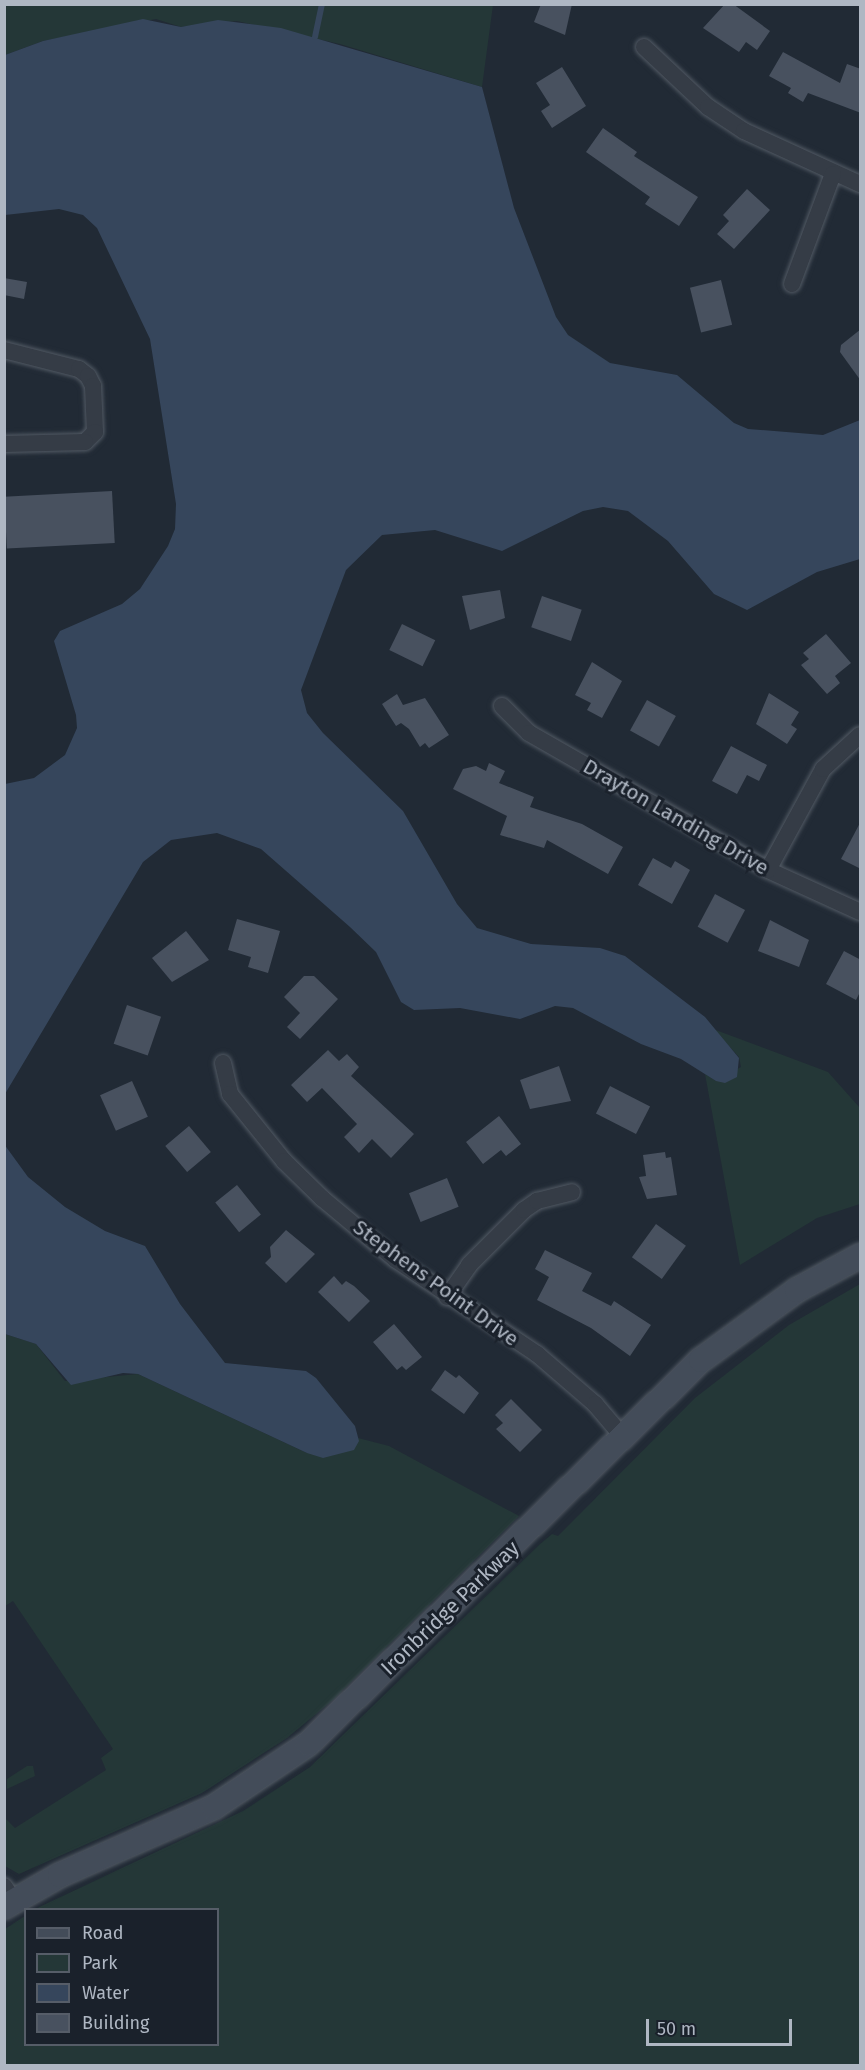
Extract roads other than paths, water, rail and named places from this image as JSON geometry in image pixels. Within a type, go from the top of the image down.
[{"type":"street","points":[[644,47],[708,107],[744,132],[833,174],[861,184]]},
{"type":"street","points":[[792,284],[833,174]]},
{"type":"street","points":[[4,350],[79,369],[88,376],[93,386],[95,432],[85,442],[4,444]]},
{"type":"street","name":"Drayton Landing Drive","points":[[502,706],[529,734],[768,870],[861,912]]},
{"type":"street","points":[[768,870],[823,769],[861,735]]},
{"type":"street","name":"Stephens Point Drive","points":[[223,1063],[230,1094],[284,1161],[368,1236],[447,1297],[546,1361],[623,1437]]},
{"type":"street","points":[[447,1297],[495,1236],[524,1210],[537,1201],[572,1192]]},
{"type":"street","name":"Ironbridge Parkway","points":[[8,1898],[214,1807],[308,1744],[701,1360],[747,1323],[861,1256]]},
{"type":"water","points":[[143,19],[181,27],[218,20],[281,28],[482,87],[514,208],[556,317],[568,335],[610,363],[677,375],[734,423],[748,429],[823,435],[860,420],[860,559],[817,572],[747,610],[714,594],[668,541],[628,511],[603,507],[583,511],[502,551],[435,530],[382,535],[346,570],[301,690],[307,713],[323,733],[403,811],[457,904],[477,928],[531,944],[600,948],[625,956],[705,1017],[739,1058],[737,1077],[725,1083],[716,1081],[681,1059],[641,1044],[573,1008],[555,1006],[520,1019],[460,1008],[414,1010],[401,1002],[376,952],[350,927],[261,849],[217,833],[171,840],[143,862],[5,1094],[5,784],[34,778],[65,755],[77,728],[76,715],[54,641],[60,631],[122,604],[140,589],[168,546],[175,529],[176,504],[150,339],[97,228],[83,215],[59,209],[5,215],[5,55],[43,41]]},
{"type":"water","points":[[4,1144],[28,1177],[65,1207],[105,1231],[145,1246],[180,1304],[225,1363],[306,1371],[316,1378],[355,1426],[359,1441],[354,1450],[323,1458],[307,1453],[138,1374],[123,1373],[71,1385],[36,1344],[5,1334]]},
{"type":"waterway","points":[[315,37],[322,4]]}]
